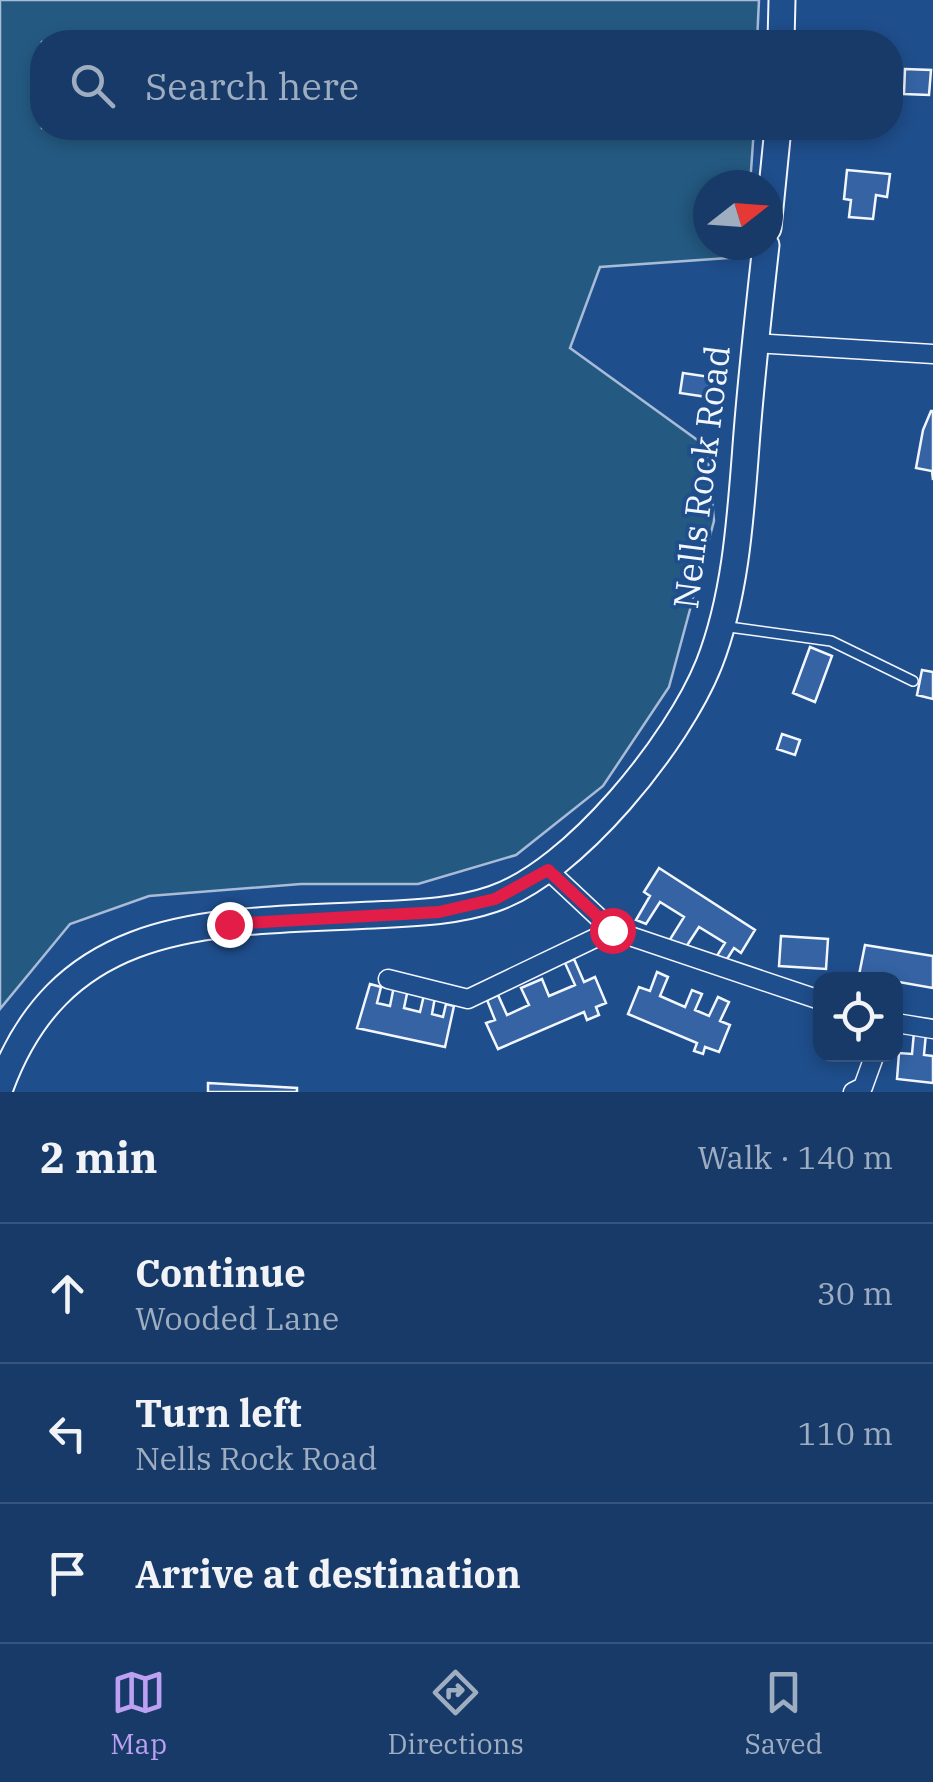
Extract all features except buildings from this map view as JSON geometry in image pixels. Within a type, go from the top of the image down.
[{"type":"main road","points":[[781,30],[782,0]]},
{"type":"main road","points":[[774,170],[777,140]]},
{"type":"main road","name":"Nells Rock Road","points":[[0,1088],[13,1052],[45,1002],[78,973],[121,948],[171,932],[229,924],[439,912],[495,899],[548,870],[643,776],[680,722],[710,663],[720,626],[741,508],[764,260]]},
{"type":"street","points":[[755,343],[933,354]]},
{"type":"street","points":[[548,870],[612,930],[813,998]]},
{"type":"street","points":[[388,979],[468,999],[612,930]]},
{"type":"street","points":[[903,1024],[933,1029]]},
{"type":"street","points":[[853,1092],[863,1088],[872,1062]]},
{"type":"lane","points":[[720,626],[830,641],[913,680]]},
{"type":"shaded area","points":[[0,0],[759,0],[758,30],[30,30],[30,140],[753,140],[751,170],[693,170],[693,260],[699,260],[600,267],[570,348],[707,447],[714,521],[669,687],[603,786],[516,855],[418,884],[301,884],[149,896],[70,924],[0,1009]]},
{"type":"route","points":[[229,924],[439,912],[495,899],[548,870],[612,930]]}]
